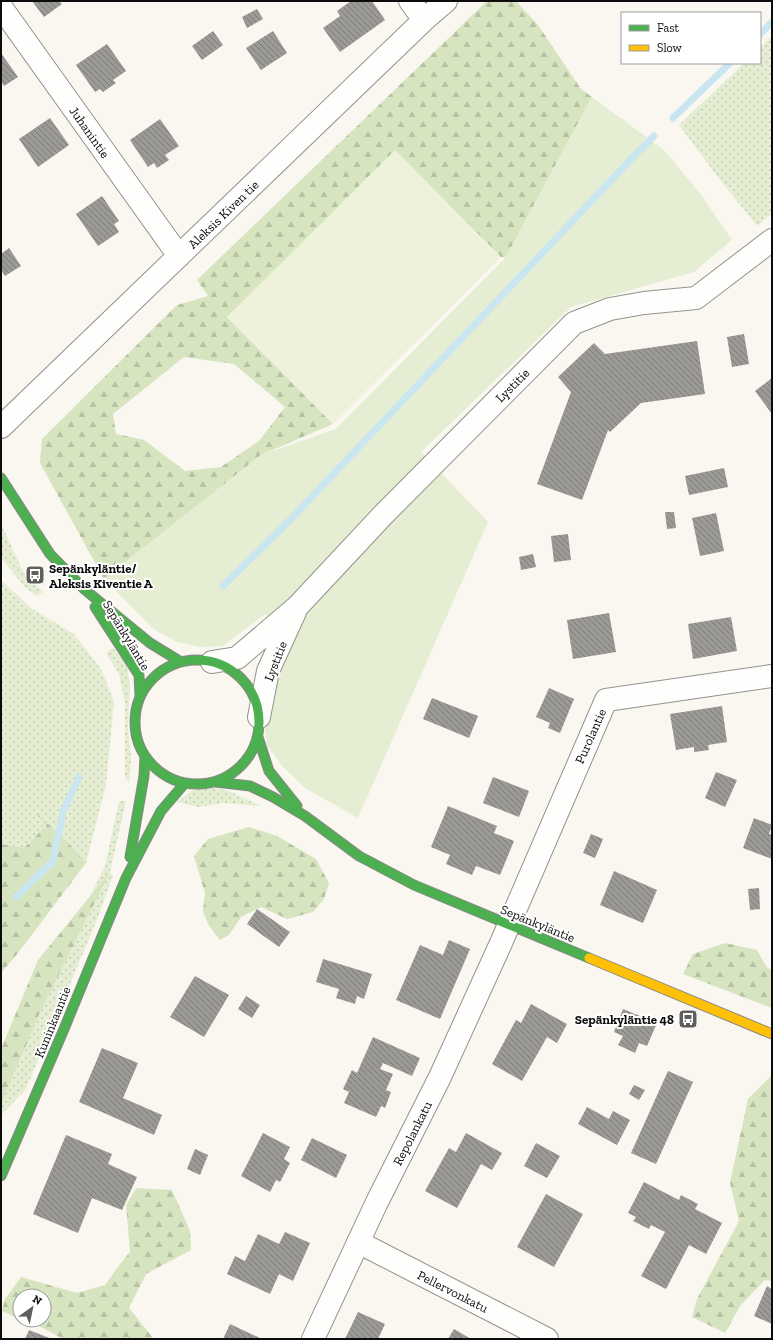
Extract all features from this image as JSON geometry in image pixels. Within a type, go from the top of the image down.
[{"type":"main road","name":"Sepänkyläntie","points":[[1,478],[50,554],[84,589],[150,643],[181,662]]},
{"type":"main road","name":"Sepänkyläntie","points":[[84,589],[139,675],[140,697]]},
{"type":"main road","points":[[196,660],[212,662],[229,669],[244,682],[254,698],[258,727],[251,753],[242,765],[230,775],[215,782],[200,784],[185,783],[173,780],[152,766],[145,756],[138,742],[135,727],[135,712],[140,697],[147,685],[156,675],[168,667],[181,662],[196,660]]},
{"type":"main road","name":"Sepänkyläntie","points":[[258,727],[269,771],[305,816]]},
{"type":"main road","name":"Kuninkaantie","points":[[126,878],[144,776],[145,756]]},
{"type":"main road","name":"Sepänkyläntie","points":[[215,782],[250,786],[273,797],[305,816],[358,856],[414,885],[772,1034]]},
{"type":"main road","name":"Kuninkaantie","points":[[1,1176],[64,1029],[126,878],[161,811],[185,783]]},
{"type":"street","points":[[410,1],[424,20]]},
{"type":"street","name":"Aleksis Kiven tie","points":[[1,427],[424,20],[446,1]]},
{"type":"street","name":"Juhanintie","points":[[1,7],[179,256]]},
{"type":"street","name":"Lystitie","points":[[212,662],[237,658],[297,607],[383,515],[574,323],[610,309],[644,303],[696,298],[772,240]]},
{"type":"street","name":"Lystitie","points":[[258,727],[268,671],[297,607]]},
{"type":"street","name":"Purolantie","points":[[507,925],[606,700],[772,676]]},
{"type":"street","name":"Repolankatu","points":[[313,1339],[377,1202],[440,1077],[507,925]]},
{"type":"street","name":"Pellervonkatu","points":[[358,1242],[547,1339]]},
{"type":"green space","points":[[487,1],[516,1],[538,25],[581,89],[592,97],[506,257],[501,257],[395,151],[227,317],[333,424],[261,455],[104,579],[40,463],[42,439],[177,305],[208,296],[197,280]],"holes":[[[184,357],[234,364],[285,407],[259,441],[221,467],[185,471],[144,440],[116,434],[113,414]]]},
{"type":"green space","points":[[772,36],[772,214],[757,226],[679,125],[743,64],[761,64],[761,47]]},
{"type":"green space","points":[[592,97],[664,150],[699,192],[732,240],[694,272],[571,307],[421,452],[488,522],[358,818],[305,788],[282,766],[267,745],[264,724],[277,679],[295,640],[265,614],[223,646],[201,647],[177,642],[155,630],[104,579],[261,455],[336,429],[506,257]]},
{"type":"green space","points":[[395,150],[501,257],[333,424],[227,317]]},
{"type":"green space","points":[[1,523],[22,570],[43,592],[37,596],[25,587],[1,558]]},
{"type":"green space","points":[[1,580],[32,609],[74,634],[101,669],[114,701],[106,785],[86,863],[66,840],[37,814],[46,826],[24,848],[1,844]]},
{"type":"green space","points":[[113,648],[127,666],[130,685],[128,727],[131,758],[129,784],[125,777],[125,703],[119,674],[106,653]]},
{"type":"green space","points":[[208,787],[229,791],[261,806],[223,803],[199,807],[177,802],[193,790]]},
{"type":"green space","points":[[119,801],[126,801],[110,872],[113,876],[96,922],[26,1089],[2,1114],[1,1117],[1,1104],[39,1015],[109,874],[89,898],[105,866]]},
{"type":"green space","points":[[35,812],[66,840],[86,863],[18,953],[1,973],[1,844],[24,848],[46,826]]},
{"type":"green space","points":[[249,827],[277,836],[316,859],[329,883],[324,899],[313,912],[287,919],[261,907],[241,917],[229,935],[220,940],[208,924],[203,911],[205,893],[194,856],[208,839]]},
{"type":"green space","points":[[110,872],[39,1015],[1,1104],[1,1049],[38,960]]},
{"type":"green space","points":[[725,943],[757,950],[766,966],[772,971],[772,1008],[683,974],[693,954]]},
{"type":"green space","points":[[772,1075],[772,1281],[765,1280],[740,1306],[725,1333],[692,1317],[697,1299],[739,1221],[730,1183],[748,1099]]},
{"type":"green space","points":[[136,1188],[172,1190],[190,1231],[191,1250],[146,1274],[129,1308],[154,1339],[63,1339],[43,1328],[52,1328],[52,1288],[13,1288],[21,1277],[77,1293],[105,1285],[130,1252],[126,1205]]},
{"type":"green space","points":[[12,1289],[12,1315],[2,1311],[5,1299]]},
{"type":"building","points":[[32,1],[59,1],[62,4],[44,17]]},
{"type":"building","points":[[351,1],[372,1],[385,20],[340,52],[323,28],[340,16],[337,11]]},
{"type":"building","points":[[257,9],[263,19],[247,28],[242,17]]},
{"type":"building","points":[[213,31],[223,45],[202,60],[192,46]]},
{"type":"building","points":[[273,31],[287,53],[261,70],[246,48]]},
{"type":"building","points":[[107,44],[126,71],[113,80],[116,83],[103,92],[100,89],[95,92],[76,65]]},
{"type":"building","points":[[1,53],[18,77],[4,86],[1,81]]},
{"type":"building","points":[[50,118],[69,145],[38,167],[19,139]]},
{"type":"building","points":[[160,119],[179,146],[165,155],[169,160],[157,168],[154,163],[148,167],[130,140]]},
{"type":"building","points":[[102,196],[119,221],[114,224],[119,232],[98,246],[76,214]]},
{"type":"building","points":[[9,248],[21,266],[5,276],[1,270],[1,254]]},
{"type":"building","points":[[744,334],[749,364],[732,367],[727,337]]},
{"type":"building","points":[[697,341],[705,394],[641,403],[610,432],[608,430],[582,500],[537,484],[571,392],[558,377],[594,343],[605,354]]},
{"type":"building","points":[[772,378],[772,414],[755,391]]},
{"type":"building","points":[[724,468],[728,487],[689,495],[685,476]]},
{"type":"building","points":[[665,512],[674,512],[676,528],[667,529]]},
{"type":"building","points":[[716,513],[724,551],[700,556],[692,518]]},
{"type":"building","points":[[568,534],[571,560],[554,562],[551,536]]},
{"type":"building","points":[[533,554],[536,567],[521,570],[519,557]]},
{"type":"building","points":[[609,613],[616,652],[573,659],[567,620]]},
{"type":"building","points":[[731,617],[737,651],[693,659],[688,624]]},
{"type":"building","points":[[549,688],[574,699],[560,733],[548,728],[550,723],[536,717]]},
{"type":"building","points":[[432,698],[478,716],[469,738],[423,719]]},
{"type":"building","points":[[722,706],[727,742],[708,745],[709,750],[694,752],[694,747],[676,750],[670,714]]},
{"type":"building","points":[[716,772],[737,780],[725,807],[705,798]]},
{"type":"building","points":[[493,777],[529,791],[519,817],[483,803]]},
{"type":"building","points":[[448,806],[497,826],[494,833],[514,841],[500,875],[476,866],[472,875],[446,864],[450,855],[431,847]]},
{"type":"building","points":[[754,818],[772,825],[769,834],[772,835],[772,859],[743,848]]},
{"type":"building","points":[[591,834],[603,839],[595,858],[583,853]]},
{"type":"building","points":[[614,871],[657,890],[643,923],[600,905]]},
{"type":"building","points":[[759,888],[760,909],[750,910],[748,889]]},
{"type":"building","points":[[257,909],[290,932],[279,947],[247,924]]},
{"type":"building","points":[[449,940],[470,949],[440,1019],[396,1000],[420,945],[443,955]]},
{"type":"building","points":[[323,959],[372,974],[364,999],[357,996],[355,1004],[336,998],[339,989],[316,982]]},
{"type":"building","points":[[195,976],[229,995],[204,1037],[170,1017]]},
{"type":"building","points":[[246,996],[260,1005],[252,1018],[238,1009]]},
{"type":"building","points":[[531,1004],[567,1024],[557,1043],[547,1037],[522,1081],[492,1064],[516,1020],[521,1023]]},
{"type":"building","points":[[623,1009],[657,1023],[647,1046],[639,1043],[635,1053],[618,1045],[623,1036],[614,1032]]},
{"type":"building","points":[[373,1037],[420,1058],[412,1076],[383,1063],[380,1069],[393,1074],[386,1090],[391,1092],[385,1108],[381,1106],[376,1117],[344,1103],[349,1092],[343,1089],[352,1070],[357,1073]]},
{"type":"building","points":[[102,1048],[138,1063],[123,1098],[162,1115],[154,1135],[79,1102]]},
{"type":"building","points":[[668,1071],[693,1082],[656,1164],[631,1153]]},
{"type":"building","points":[[634,1085],[645,1090],[639,1100],[629,1094]]},
{"type":"building","points":[[587,1107],[609,1119],[613,1111],[630,1120],[617,1145],[578,1124]]},
{"type":"building","points":[[263,1133],[290,1147],[284,1159],[290,1163],[280,1182],[276,1180],[270,1192],[241,1176]]},
{"type":"building","points":[[466,1133],[502,1153],[492,1170],[481,1164],[457,1208],[425,1191],[449,1148],[456,1152]]},
{"type":"building","points":[[66,1135],[112,1154],[108,1164],[137,1177],[122,1210],[92,1198],[78,1233],[33,1214]]},
{"type":"building","points":[[312,1138],[347,1155],[336,1178],[301,1160]]},
{"type":"building","points":[[536,1143],[560,1156],[547,1178],[524,1166]]},
{"type":"building","points":[[195,1149],[208,1155],[200,1175],[187,1169]]},
{"type":"building","points":[[644,1182],[679,1200],[681,1195],[698,1204],[695,1209],[722,1223],[706,1254],[689,1245],[666,1289],[641,1276],[665,1232],[651,1225],[649,1229],[633,1221],[636,1217],[628,1213]]},
{"type":"building","points":[[546,1194],[583,1214],[554,1267],[517,1247]]},
{"type":"building","points":[[285,1232],[310,1243],[293,1281],[279,1274],[270,1294],[227,1274],[235,1256],[245,1261],[258,1234],[279,1244]]},
{"type":"building","points":[[767,1286],[772,1289],[772,1324],[754,1316]]},
{"type":"building","points":[[358,1312],[385,1324],[378,1339],[345,1339]]},
{"type":"building","points":[[230,1324],[262,1339],[223,1339]]},
{"type":"building","points":[[454,1329],[471,1339],[448,1339]]},
{"type":"building","points":[[29,1330],[52,1339],[25,1339]]},
{"type":"waterway","points":[[761,33],[772,22]]},
{"type":"waterway","points":[[673,118],[729,64]]},
{"type":"waterway","points":[[223,586],[289,521],[654,136]]},
{"type":"waterway","points":[[16,897],[53,861],[63,812],[79,777]]},
{"type":"traffic: fast","points":[[1,478],[50,554],[84,589],[150,643],[181,662]]},
{"type":"traffic: fast","points":[[95,607],[139,675],[140,697]]},
{"type":"traffic: fast","points":[[197,660],[209,661],[221,665],[231,670],[241,678],[249,688],[254,698],[258,710],[259,722],[258,734],[254,746],[249,756],[241,766],[231,774],[221,779],[209,783],[197,784],[185,783],[173,779],[163,774],[153,766],[145,756],[140,746],[136,734],[135,722],[136,710],[140,698],[145,688],[153,678],[163,670],[173,665],[185,661],[197,660]]},
{"type":"traffic: fast","points":[[258,737],[269,771],[297,806]]},
{"type":"traffic: fast","points":[[130,857],[144,776],[145,756]]},
{"type":"traffic: fast","points":[[215,782],[250,786],[273,797],[305,816],[359,856],[414,885],[589,958]]},
{"type":"traffic: fast","points":[[1,1176],[64,1029],[126,878],[161,811],[185,783]]},
{"type":"traffic: slow","points":[[589,958],[772,1034]]},
{"type":"place","name":"Sepänkyläntie/ Aleksis Kiventie A","points":[[35,575]]},
{"type":"place","name":"Sepänkyläntie 48","points":[[688,1019]]}]
